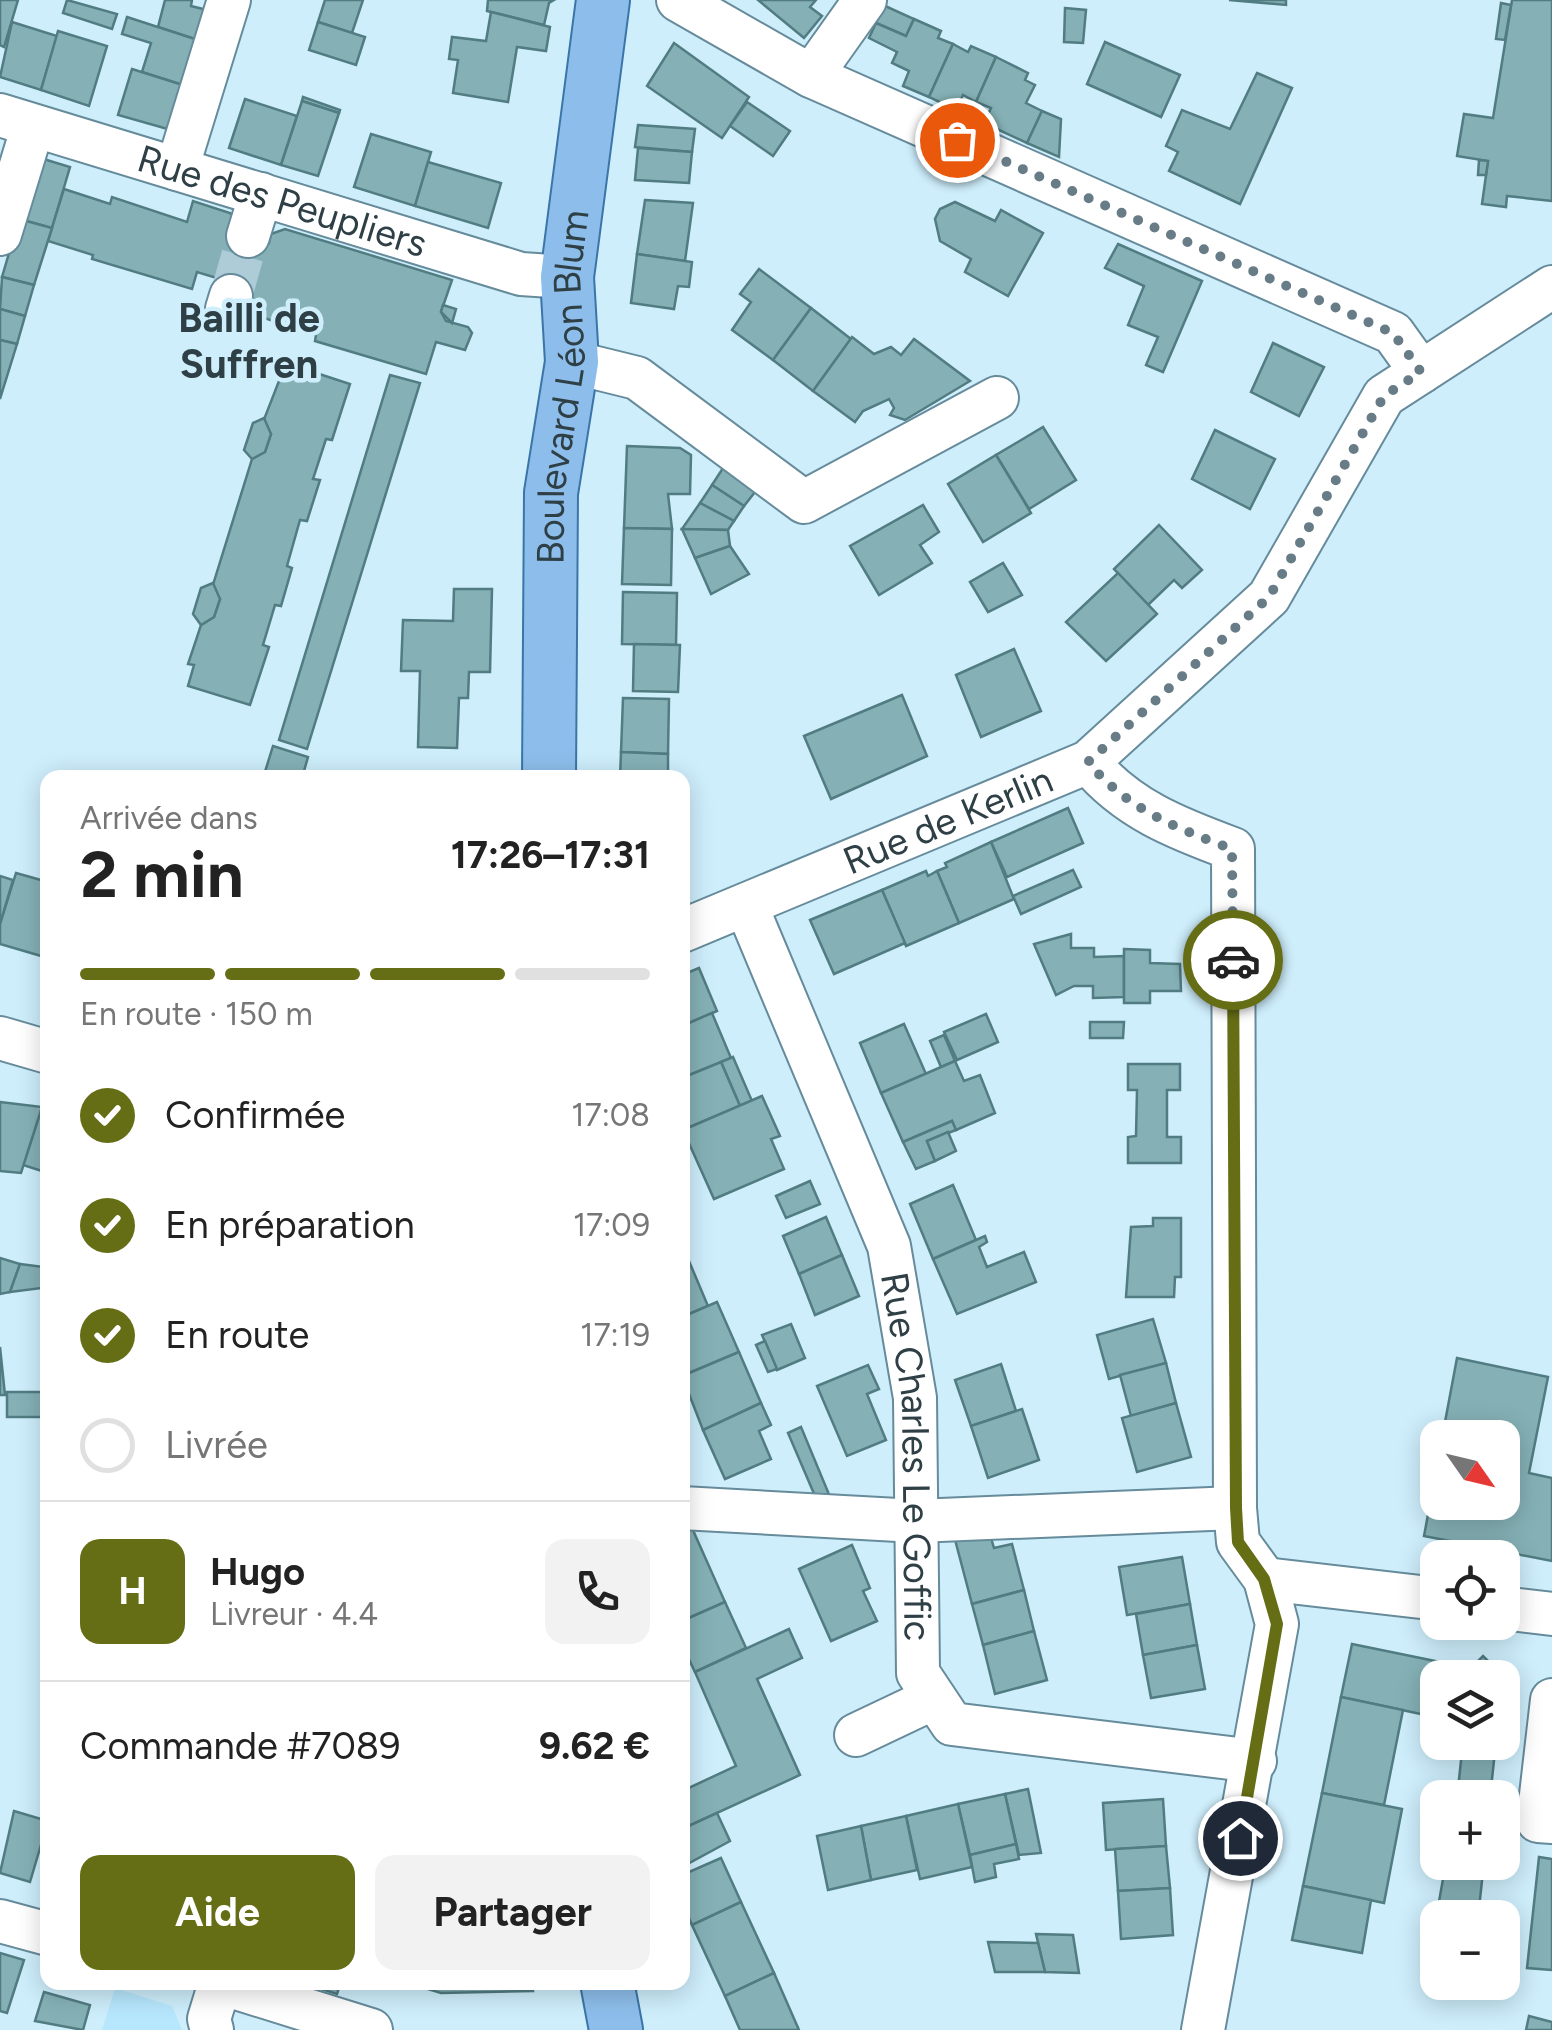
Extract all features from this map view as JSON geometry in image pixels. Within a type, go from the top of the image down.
[{"type":"main road","name":"Boulevard Léon Blum","points":[[549,770],[551,492],[572,362],[566,276],[602,0]]},
{"type":"main road","points":[[584,1990],[586,2030]]},
{"type":"main road","points":[[608,1990],[616,2030]]},
{"type":"street","points":[[177,170],[229,0]]},
{"type":"street","points":[[678,0],[812,76],[1393,333],[1421,372]]},
{"type":"street","points":[[812,76],[865,0]]},
{"type":"street","points":[[0,234],[16,120]]},
{"type":"street","name":"Rue des Peupliers","points":[[16,120],[521,274],[566,276]]},
{"type":"street","points":[[248,236],[261,194]]},
{"type":"street","name":"Rue de Kerlin","points":[[690,928],[1088,762],[1269,597],[1384,396],[1552,286]]},
{"type":"street","points":[[572,362],[636,378],[804,502],[997,398]]},
{"type":"street","points":[[1088,762],[1111,790],[1158,821],[1232,849],[1236,1508],[1238,1542],[1264,1579],[1277,1624],[1203,2030]]},
{"type":"street","name":"Rue Charles Le Goffic","points":[[746,905],[889,1246],[914,1398],[918,1673],[934,1698]]},
{"type":"street","points":[[0,1038],[40,1050]]},
{"type":"street","points":[[690,1508],[916,1521],[1236,1508]]},
{"type":"street","points":[[1264,1579],[1420,1598]]},
{"type":"street","points":[[1520,1610],[1552,1614]]},
{"type":"street","points":[[856,1736],[934,1698],[952,1724],[1255,1761]]},
{"type":"street","points":[[1552,1700],[1538,1821],[1552,1822]]},
{"type":"street","points":[[0,1920],[40,1932]]},
{"type":"street","points":[[212,2030],[210,2018],[216,1990]]},
{"type":"street","points":[[241,1990],[371,2030]]},
{"type":"shaded area","points":[[114,1990],[121,1990],[172,2006],[182,2030],[102,2030]]},
{"type":"building","points":[[0,0],[18,0],[4,47],[0,45]]},
{"type":"building","points":[[67,0],[117,14],[112,29],[63,13]]},
{"type":"building","points":[[165,0],[192,0],[191,6],[211,11],[201,41],[158,27]]},
{"type":"building","points":[[325,0],[363,0],[352,33],[318,22]]},
{"type":"building","points":[[488,0],[554,0],[549,3],[544,25],[487,11]]},
{"type":"building","points":[[758,0],[816,0],[810,7],[822,16],[804,38]]},
{"type":"building","points":[[1229,0],[1286,0],[1286,5]]},
{"type":"building","points":[[1512,0],[1552,0],[1552,201],[1507,196],[1506,207],[1482,204],[1488,161],[1457,156],[1464,114],[1493,118]]},
{"type":"building","points":[[1501,3],[1511,5],[1505,40],[1496,39]]},
{"type":"building","points":[[883,5],[914,19],[906,36],[876,23]]},
{"type":"building","points":[[1065,8],[1086,10],[1083,43],[1064,42]]},
{"type":"building","points":[[491,12],[550,27],[546,51],[517,47],[508,102],[453,93],[458,60],[449,59],[452,37],[486,41]]},
{"type":"building","points":[[127,17],[201,41],[186,86],[142,72],[151,43],[122,34]]},
{"type":"building","points":[[914,19],[941,31],[938,38],[953,44],[929,97],[903,86],[909,71],[892,63],[897,52],[869,38],[876,23],[906,36]]},
{"type":"building","points":[[12,22],[57,36],[41,90],[0,77]]},
{"type":"building","points":[[318,22],[365,37],[356,65],[309,50]]},
{"type":"building","points":[[58,31],[107,46],[89,106],[41,90]]},
{"type":"building","points":[[1105,42],[1180,75],[1161,117],[1087,84]]},
{"type":"building","points":[[674,43],[749,97],[722,138],[647,86]]},
{"type":"building","points":[[953,44],[968,52],[971,46],[996,57],[976,102],[963,95],[956,110],[929,97]]},
{"type":"building","points":[[996,57],[1028,73],[1025,80],[1035,85],[1026,103],[1042,111],[1027,143],[984,123],[991,108],[976,102]]},
{"type":"building","points":[[132,69],[186,86],[171,130],[118,115]]},
{"type":"building","points":[[1257,73],[1292,88],[1240,204],[1169,171],[1178,152],[1166,146],[1182,110],[1230,129]]},
{"type":"building","points":[[303,97],[340,110],[339,113],[302,101]]},
{"type":"building","points":[[245,99],[297,116],[281,165],[229,148]]},
{"type":"building","points":[[302,101],[339,113],[318,176],[281,165]]},
{"type":"building","points":[[747,102],[790,131],[773,156],[730,126]]},
{"type":"building","points":[[1042,111],[1061,119],[1059,157],[1027,143]]},
{"type":"building","points":[[638,125],[695,129],[692,152],[635,147]]},
{"type":"building","points":[[371,134],[431,152],[415,206],[354,187]]},
{"type":"building","points":[[638,148],[692,152],[689,183],[635,180]]},
{"type":"building","points":[[37,157],[70,167],[52,228],[19,219]]},
{"type":"building","points":[[1479,160],[1488,161],[1486,175],[1478,175]]},
{"type":"building","points":[[428,162],[501,183],[488,228],[415,206]]},
{"type":"building","points":[[64,189],[110,204],[112,197],[187,222],[193,201],[230,213],[236,219],[232,231],[269,243],[271,234],[285,229],[452,280],[441,312],[446,321],[468,327],[472,333],[465,350],[436,342],[426,374],[315,341],[316,335],[264,318],[265,313],[243,300],[213,291],[217,278],[197,272],[192,289],[92,259],[93,255],[48,241]]},
{"type":"building","points":[[645,200],[693,203],[685,261],[637,254]]},
{"type":"building","points":[[955,202],[995,221],[1001,210],[1043,233],[1008,296],[965,272],[971,259],[940,241],[935,219],[940,209]]},
{"type":"building","points":[[19,219],[52,228],[34,285],[2,277]]},
{"type":"building","points":[[1118,244],[1202,281],[1163,372],[1146,365],[1158,337],[1128,325],[1144,286],[1105,268]]},
{"type":"building","points":[[637,254],[692,262],[689,287],[678,286],[674,309],[631,303]]},
{"type":"building","points":[[759,269],[811,308],[773,360],[732,330],[751,302],[740,294]]},
{"type":"building","points":[[2,277],[34,285],[25,316],[0,309]]},
{"type":"building","points":[[443,305],[456,309],[452,323],[441,312]]},
{"type":"building","points":[[811,308],[851,339],[813,391],[773,360]]},
{"type":"building","points":[[0,309],[25,316],[17,344],[0,340]]},
{"type":"building","points":[[852,337],[874,354],[891,347],[901,355],[914,339],[970,381],[905,420],[890,415],[894,408],[889,399],[863,411],[855,422],[813,391]]},
{"type":"building","points":[[0,340],[17,344],[0,399]]},
{"type":"building","points":[[1273,343],[1324,367],[1299,416],[1251,392]]},
{"type":"building","points":[[286,363],[350,384],[332,440],[326,439],[313,479],[320,480],[307,521],[300,520],[287,566],[292,568],[281,606],[275,605],[263,645],[269,647],[250,705],[188,686],[194,665],[188,664],[201,625],[214,617],[220,599],[212,588],[252,459],[265,452],[271,434],[263,422]]},
{"type":"building","points":[[390,375],[420,383],[307,749],[279,740]]},
{"type":"building","points":[[264,418],[271,434],[265,452],[252,459],[244,450],[253,423]]},
{"type":"building","points":[[1043,427],[1076,480],[1029,509],[996,455]]},
{"type":"building","points":[[1215,430],[1275,459],[1250,509],[1192,479]]},
{"type":"building","points":[[627,446],[680,448],[691,455],[690,494],[668,494],[672,529],[624,528]]},
{"type":"building","points":[[996,455],[1031,513],[983,542],[948,484]]},
{"type":"building","points":[[723,468],[755,492],[744,506],[712,485]]},
{"type":"building","points":[[712,485],[744,506],[734,521],[700,503]]},
{"type":"building","points":[[700,503],[734,521],[728,530],[682,529]]},
{"type":"building","points":[[923,505],[939,532],[920,545],[932,563],[879,595],[850,546]]},
{"type":"building","points":[[1159,525],[1202,570],[1182,588],[1174,580],[1148,605],[1114,569]]},
{"type":"building","points":[[624,528],[672,529],[671,585],[622,584]]},
{"type":"building","points":[[682,529],[728,530],[730,546],[695,558]]},
{"type":"building","points":[[730,546],[749,574],[711,594],[695,558]]},
{"type":"building","points":[[1003,563],[1022,595],[988,612],[970,582]]},
{"type":"building","points":[[1118,573],[1157,614],[1106,661],[1066,622]]},
{"type":"building","points":[[213,583],[220,599],[214,617],[201,625],[193,614],[201,588]]},
{"type":"building","points":[[454,589],[492,589],[490,672],[469,672],[468,698],[459,698],[457,748],[418,747],[420,671],[401,671],[403,620],[453,621]]},
{"type":"building","points":[[623,592],[677,593],[676,645],[622,644]]},
{"type":"building","points":[[634,644],[680,645],[678,692],[633,691]]},
{"type":"building","points":[[1014,649],[1041,711],[981,737],[956,675]]},
{"type":"building","points":[[902,695],[927,756],[831,799],[804,736]]},
{"type":"building","points":[[623,698],[669,699],[668,754],[621,752]]},
{"type":"building","points":[[273,746],[308,757],[304,770],[266,770]]},
{"type":"building","points":[[621,752],[668,754],[668,770],[620,770]]},
{"type":"building","points":[[1068,808],[1083,843],[1007,877],[991,842]]},
{"type":"building","points":[[991,842],[1014,899],[959,923],[937,871],[947,867],[945,863]]},
{"type":"building","points":[[1073,870],[1081,887],[1021,914],[1013,896]]},
{"type":"building","points":[[926,871],[928,876],[937,871],[959,923],[906,946],[882,890]]},
{"type":"building","points":[[16,873],[40,880],[40,956],[0,944],[0,924]]},
{"type":"building","points":[[0,876],[13,880],[0,924]]},
{"type":"building","points":[[882,890],[905,943],[834,974],[810,920]]},
{"type":"building","points":[[1071,934],[1071,948],[1094,948],[1094,957],[1124,956],[1124,997],[1093,998],[1093,986],[1074,986],[1056,995],[1034,944]]},
{"type":"building","points":[[1124,949],[1150,950],[1150,963],[1180,964],[1181,991],[1150,991],[1150,1003],[1124,1003]]},
{"type":"building","points":[[699,968],[717,1011],[690,1023],[690,972]]},
{"type":"building","points":[[712,1013],[731,1058],[690,1075],[690,1023]]},
{"type":"building","points":[[986,1014],[998,1042],[957,1060],[944,1032]]},
{"type":"building","points":[[1090,1022],[1124,1022],[1123,1038],[1090,1038]]},
{"type":"building","points":[[904,1024],[926,1074],[881,1093],[860,1043]]},
{"type":"building","points":[[944,1035],[955,1061],[941,1067],[930,1041]]},
{"type":"building","points":[[733,1057],[752,1101],[740,1106],[721,1062]]},
{"type":"building","points":[[955,1061],[964,1081],[980,1075],[995,1113],[956,1130],[952,1121],[903,1142],[881,1093]]},
{"type":"building","points":[[721,1062],[740,1106],[690,1127],[690,1075]]},
{"type":"building","points":[[1128,1064],[1180,1064],[1180,1090],[1167,1090],[1167,1137],[1181,1137],[1181,1163],[1128,1163],[1128,1137],[1136,1136],[1137,1090],[1128,1090]]},
{"type":"building","points":[[762,1096],[780,1136],[771,1139],[784,1169],[714,1199],[690,1146],[690,1127]]},
{"type":"building","points":[[0,1102],[40,1107],[21,1173],[0,1171]]},
{"type":"building","points":[[40,1113],[40,1170],[23,1165]]},
{"type":"building","points":[[952,1121],[956,1130],[927,1141],[935,1161],[916,1169],[903,1142]]},
{"type":"building","points":[[948,1132],[956,1151],[935,1161],[927,1141]]},
{"type":"building","points":[[810,1181],[820,1204],[786,1218],[776,1196]]},
{"type":"building","points":[[953,1185],[976,1240],[933,1259],[910,1204]]},
{"type":"building","points":[[826,1217],[842,1255],[799,1274],[783,1236]]},
{"type":"building","points":[[1153,1218],[1181,1218],[1181,1277],[1175,1277],[1174,1297],[1126,1297],[1131,1227],[1153,1226]]},
{"type":"building","points":[[985,1236],[987,1242],[979,1247],[987,1267],[1024,1252],[1036,1282],[957,1314],[933,1259]]},
{"type":"building","points":[[842,1255],[859,1296],[815,1315],[799,1274]]},
{"type":"building","points":[[0,1258],[20,1264],[10,1292],[0,1294]]},
{"type":"building","points":[[690,1263],[708,1306],[690,1314]]},
{"type":"building","points":[[20,1264],[40,1266],[40,1288],[10,1292]]},
{"type":"building","points":[[717,1302],[739,1352],[690,1373],[690,1314]]},
{"type":"building","points":[[1153,1319],[1166,1363],[1109,1379],[1097,1335]]},
{"type":"building","points":[[791,1324],[805,1358],[777,1370],[762,1335]]},
{"type":"building","points":[[765,1341],[777,1369],[768,1372],[756,1345]]},
{"type":"building","points":[[0,1347],[5,1395],[0,1395]]},
{"type":"building","points":[[739,1352],[761,1403],[703,1430],[690,1397],[690,1373]]},
{"type":"building","points":[[1457,1358],[1548,1377],[1529,1473],[1552,1478],[1552,1561],[1520,1555],[1520,1540],[1444,1540],[1424,1536],[1427,1520],[1520,1520],[1520,1420],[1445,1420]]},
{"type":"building","points":[[1166,1363],[1176,1403],[1131,1416],[1120,1375]]},
{"type":"building","points":[[1001,1364],[1016,1411],[971,1426],[955,1380]]},
{"type":"building","points":[[868,1365],[879,1389],[867,1394],[886,1440],[847,1456],[817,1386]]},
{"type":"building","points":[[7,1392],[40,1392],[40,1417],[7,1417]]},
{"type":"building","points":[[761,1403],[771,1425],[759,1431],[771,1459],[725,1479],[703,1430]]},
{"type":"building","points":[[1176,1403],[1191,1457],[1137,1472],[1122,1418]]},
{"type":"building","points":[[1022,1409],[1039,1460],[988,1478],[971,1426]]},
{"type":"building","points":[[801,1427],[833,1504],[818,1503],[788,1433]]},
{"type":"building","points":[[690,1529],[725,1602],[690,1617]]},
{"type":"building","points":[[989,1531],[994,1548],[1012,1544],[1024,1590],[972,1604],[953,1532]]},
{"type":"building","points":[[852,1545],[870,1588],[863,1591],[877,1621],[831,1641],[799,1569]]},
{"type":"building","points":[[1182,1557],[1190,1604],[1127,1615],[1119,1567]]},
{"type":"building","points":[[1024,1590],[1034,1631],[983,1645],[972,1604]]},
{"type":"building","points":[[725,1602],[746,1648],[695,1672],[690,1662],[690,1617]]},
{"type":"building","points":[[1190,1604],[1197,1645],[1143,1655],[1136,1614]]},
{"type":"building","points":[[789,1629],[802,1658],[757,1679],[800,1775],[690,1825],[690,1787],[736,1766],[695,1672]]},
{"type":"building","points":[[1034,1631],[1047,1680],[995,1694],[983,1645]]},
{"type":"building","points":[[1352,1644],[1430,1660],[1420,1660],[1420,1714],[1341,1697]]},
{"type":"building","points":[[1197,1645],[1205,1689],[1151,1698],[1143,1655]]},
{"type":"building","points":[[1341,1697],[1403,1710],[1384,1805],[1322,1793]]},
{"type":"building","points":[[1461,1760],[1494,1760],[1492,1780],[1459,1780]]},
{"type":"building","points":[[1028,1789],[1041,1853],[1019,1855],[1005,1794]]},
{"type":"building","points":[[1322,1793],[1402,1809],[1384,1903],[1303,1886]]},
{"type":"building","points":[[1005,1794],[1016,1844],[970,1855],[958,1804]]},
{"type":"building","points":[[1163,1799],[1166,1846],[1106,1850],[1103,1803]]},
{"type":"building","points":[[958,1804],[972,1867],[920,1879],[906,1816]]},
{"type":"building","points":[[14,1811],[40,1819],[40,1848],[30,1882],[0,1873]]},
{"type":"building","points":[[717,1813],[730,1841],[690,1863],[690,1825]]},
{"type":"building","points":[[906,1816],[917,1870],[871,1880],[861,1826]]},
{"type":"building","points":[[861,1826],[871,1880],[828,1890],[817,1836]]},
{"type":"building","points":[[1016,1844],[1019,1859],[994,1864],[996,1877],[975,1882],[970,1855]]},
{"type":"building","points":[[1166,1846],[1170,1888],[1118,1891],[1115,1849]]},
{"type":"building","points":[[1539,1857],[1552,1859],[1552,1970],[1527,1968]]},
{"type":"building","points":[[721,1858],[741,1902],[692,1925],[690,1872]]},
{"type":"building","points":[[1443,1880],[1482,1880],[1480,1900],[1439,1900]]},
{"type":"building","points":[[1303,1886],[1371,1900],[1362,1953],[1292,1940]]},
{"type":"building","points":[[1170,1888],[1173,1935],[1121,1939],[1118,1891]]},
{"type":"building","points":[[741,1902],[774,1973],[725,1996],[692,1925]]},
{"type":"building","points":[[1036,1934],[1073,1935],[1079,1973],[1045,1972]]},
{"type":"building","points":[[988,1942],[1038,1943],[1045,1972],[995,1972]]},
{"type":"building","points":[[0,1953],[24,1960],[7,2013],[0,2011]]},
{"type":"building","points":[[774,1973],[799,2030],[740,2030],[725,1996]]},
{"type":"building","points":[[431,1990],[533,1991],[441,1993]]},
{"type":"building","points":[[44,1992],[90,2005],[83,2030],[35,2021]]},
{"type":"building","points":[[1529,2016],[1552,2022],[1552,2030],[1526,2030]]},
{"type":"tunnel","points":[[231,296],[248,236]]},
{"type":"way so far","points":[[957,140],[1393,333],[1421,372],[1384,396],[1269,597],[1088,762],[1111,790],[1158,821],[1232,849],[1233,960]]},
{"type":"district","name":"Bailli de Suffren","points":[[249,341]]},
{"type":"route","points":[[1233,960],[1238,1542],[1264,1579],[1277,1624],[1240,1838]]}]
